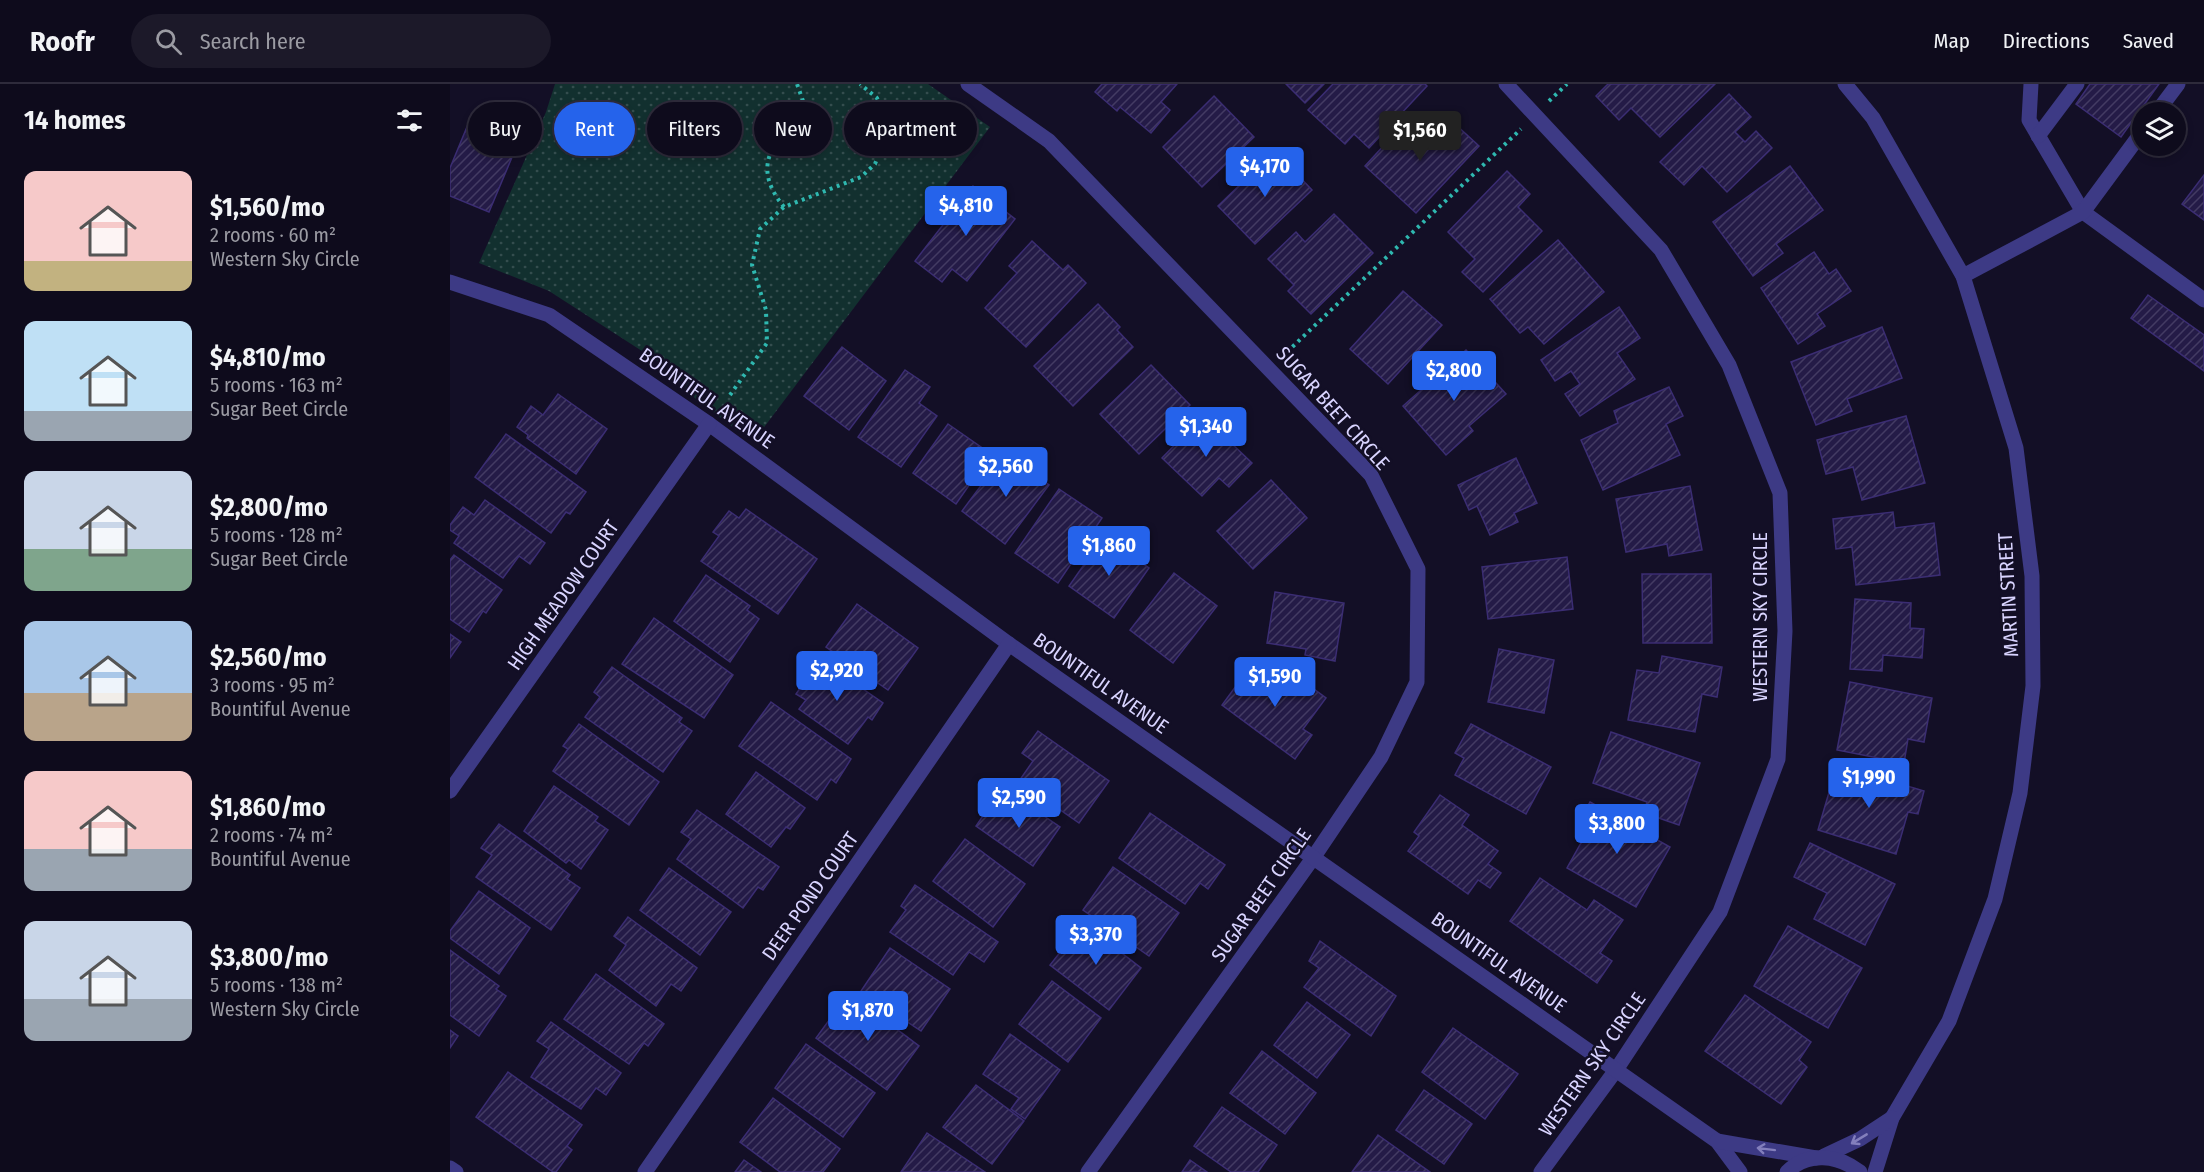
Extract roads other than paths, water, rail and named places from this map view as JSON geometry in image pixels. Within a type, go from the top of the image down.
[{"type":"street","name":"SUGAR BEET CIRCLE","points":[[968,84],[1049,141],[1371,475],[1418,569],[1417,682],[1381,757],[1313,858],[1088,1172]]},
{"type":"street","name":"WESTERN SKY CIRCLE","points":[[1506,84],[1661,250],[1729,365],[1780,493],[1785,631],[1778,759],[1720,912],[1616,1070],[1541,1172]]},
{"type":"street","name":"MARTIN STREET","points":[[1845,84],[1872,118],[1963,276],[2016,448],[2032,576],[2033,686],[2020,793],[1995,899],[1949,1021],[1892,1118],[1875,1172]]},
{"type":"street","points":[[2031,84],[2029,120],[2083,212],[2204,300]]},
{"type":"street","points":[[2038,136],[2076,84]]},
{"type":"street","points":[[2164,102],[2178,84]]},
{"type":"street","points":[[1963,276],[2083,212],[2132,146]]},
{"type":"street","name":"BOUNTIFUL AVENUE","points":[[450,282],[549,315],[709,424],[1009,644],[1717,1141],[1740,1172]]},
{"type":"street","name":"HIGH MEADOW COURT","points":[[450,791],[709,424]]},
{"type":"street","name":"DEER POND COURT","points":[[645,1172],[1009,644]]},
{"type":"street","name":"MARTIN STREET","points":[[1787,1172],[1794,1165],[1853,1143],[1892,1118]]},
{"type":"street","name":"BOUNTIFUL AVENUE","points":[[1717,1141],[1843,1160],[1860,1172]]},
{"type":"street","points":[[450,1168],[456,1172]]}]
